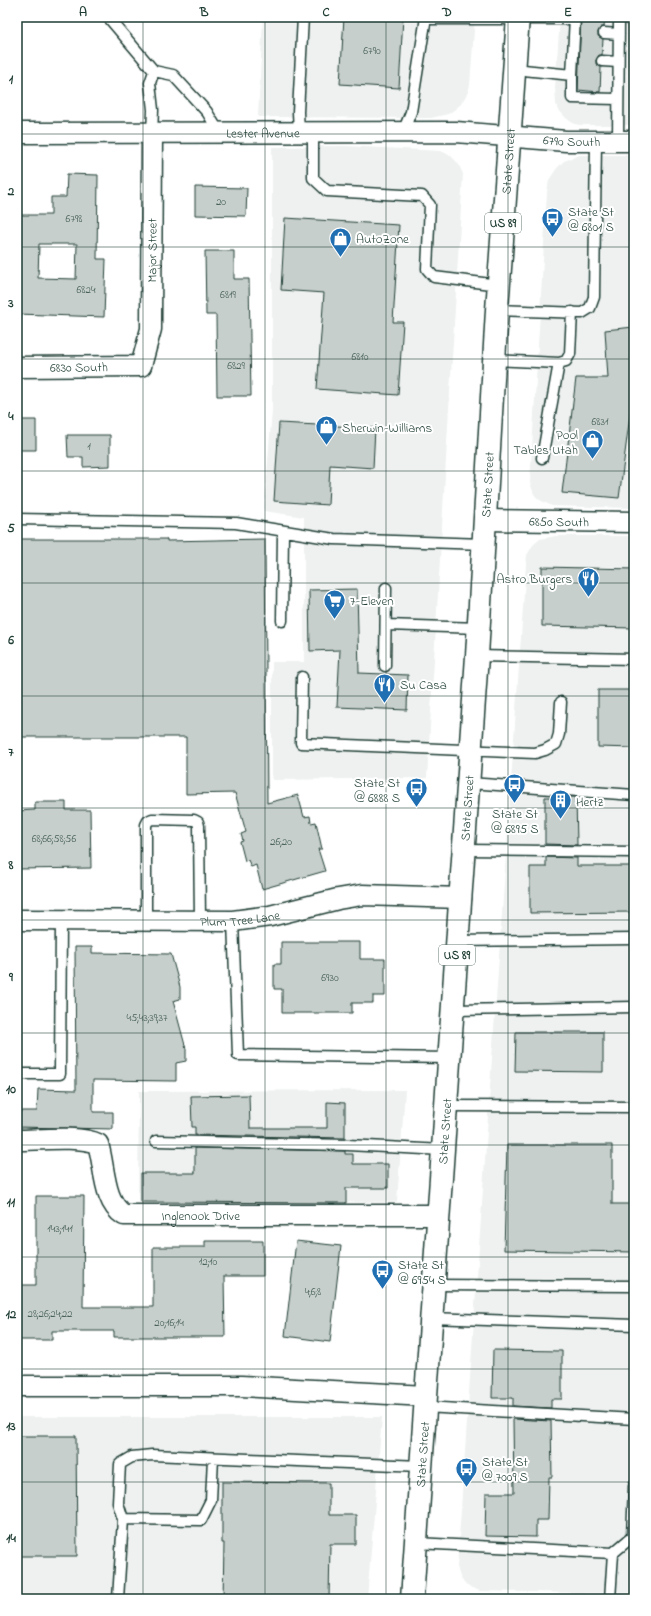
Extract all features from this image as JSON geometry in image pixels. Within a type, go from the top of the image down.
[{"type":"main road","name":"State Street","points":[[412,1599],[469,783],[497,310],[518,18]]},
{"type":"street","name":"Lester Avenue","points":[[17,133],[456,132],[510,136]]},
{"type":"street","name":"Major Street","points":[[141,366],[151,329],[152,133]]},
{"type":"street","name":"6790 South","points":[[510,136],[566,140],[626,141]]},
{"type":"street","name":"6830 South","points":[[17,367],[141,366]]},
{"type":"street","name":"6850 South","points":[[485,520],[634,522]]},
{"type":"street","name":"Plum Tree Lane","points":[[17,920],[233,921],[270,916],[338,899],[362,895],[461,898]]},
{"type":"street","name":"Inglenook Drive","points":[[17,1140],[80,1139],[92,1140],[98,1144],[111,1200],[117,1211],[124,1215],[439,1215]]},
{"type":"street","points":[[17,1386],[241,1386],[426,1402]]},
{"type":"lane","points":[[108,17],[154,71],[173,75],[207,112],[219,132]]},
{"type":"lane","points":[[303,17],[298,112],[306,132],[313,178],[327,191],[422,196],[430,205],[427,269],[434,278],[499,285]]},
{"type":"lane","points":[[619,17],[618,99],[626,141]]},
{"type":"lane","points":[[402,132],[410,112],[426,18],[575,18],[577,32],[572,75],[572,98],[618,99]]},
{"type":"lane","points":[[604,33],[619,34]]},
{"type":"lane","points":[[602,61],[618,62]]},
{"type":"lane","points":[[514,69],[572,75]]},
{"type":"lane","points":[[152,133],[153,110],[150,83],[154,71]]},
{"type":"lane","points":[[497,310],[582,313],[590,308],[594,297],[596,140]]},
{"type":"lane","points":[[494,360],[559,363],[566,361],[570,354],[572,312]]},
{"type":"lane","points":[[542,458],[559,363]]},
{"type":"lane","points":[[17,520],[236,523],[334,539],[484,544]]},
{"type":"lane","points":[[282,620],[283,531]]},
{"type":"lane","points":[[385,666],[386,588]]},
{"type":"lane","points":[[386,625],[479,628]]},
{"type":"lane","points":[[477,656],[634,660]]},
{"type":"lane","points":[[302,677],[301,743],[471,751],[535,752],[545,750],[556,744],[559,734],[561,702]]},
{"type":"lane","points":[[469,783],[634,795]]},
{"type":"lane","points":[[146,920],[146,825],[148,821],[152,819],[194,820],[198,822],[200,826],[200,921]]},
{"type":"lane","points":[[464,850],[634,852]]},
{"type":"lane","points":[[17,1074],[60,1074],[61,921]]},
{"type":"lane","points":[[233,921],[238,1055],[450,1058]]},
{"type":"lane","points":[[458,941],[634,939]]},
{"type":"lane","points":[[453,1010],[634,1007]]},
{"type":"lane","points":[[446,1106],[634,1107]]},
{"type":"lane","points":[[156,1141],[348,1145],[443,1150]]},
{"type":"lane","points":[[434,1285],[634,1286]]},
{"type":"lane","points":[[431,1318],[634,1325]]},
{"type":"lane","points":[[426,1402],[634,1419]]},
{"type":"lane","points":[[118,1599],[123,1519],[118,1503],[120,1464],[132,1456],[152,1455],[421,1466]]},
{"type":"lane","points":[[123,1519],[201,1520],[212,1500],[213,1458]]},
{"type":"lane","points":[[416,1543],[613,1553],[632,1537],[634,1486]]},
{"type":"lane","points":[[610,1599],[613,1553]]},
{"type":"shaded area","points":[[263,17],[475,17],[470,85],[468,92],[461,104],[454,110],[448,114],[431,118],[258,117]]},
{"type":"shaded area","points":[[560,17],[634,17],[634,125],[574,124],[558,109],[556,104],[555,88]]},
{"type":"shaded area","points":[[345,146],[441,151],[451,156],[458,163],[463,174],[427,778],[272,780],[272,662],[304,662],[304,517],[264,511],[272,410],[272,147]]},
{"type":"shaded area","points":[[580,155],[634,155],[634,508],[552,506],[538,499],[534,494],[530,483],[547,192],[549,180],[557,168],[564,161]]},
{"type":"shaded area","points":[[556,536],[634,536],[634,1594],[480,1591],[467,1586],[464,1583],[460,1577],[457,1567],[526,564],[527,555],[533,545],[540,539]]},
{"type":"shaded area","points":[[405,1090],[397,1202],[138,1201],[139,1091]]},
{"type":"shaded area","points":[[17,1417],[382,1417],[367,1599],[17,1599]]},
{"type":"building","points":[[344,17],[403,17],[399,88],[340,84]]},
{"type":"building","points":[[581,17],[605,17],[604,27],[601,27],[598,32],[598,36],[603,39],[602,55],[599,55],[596,60],[596,64],[601,67],[600,92],[578,90]]},
{"type":"building","points":[[67,174],[98,175],[97,259],[106,259],[104,317],[17,314],[17,215],[51,215],[51,197],[66,197]],"holes":[[[39,244],[77,244],[76,279],[38,278]]]},
{"type":"building","points":[[195,187],[247,188],[246,216],[195,215]]},
{"type":"building","points":[[285,218],[399,225],[393,322],[403,322],[398,395],[317,389],[324,293],[281,290]]},
{"type":"building","points":[[205,251],[234,251],[234,279],[249,279],[251,396],[217,396],[216,315],[206,315]]},
{"type":"building","points":[[634,327],[634,385],[619,498],[562,493],[576,378],[608,378],[605,330]]},
{"type":"building","points":[[17,420],[36,420],[36,450],[17,450]]},
{"type":"building","name":"Sherwin-Williams","points":[[279,423],[375,428],[373,468],[330,465],[328,505],[274,501]]},
{"type":"building","points":[[67,435],[110,435],[110,466],[83,467],[83,457],[68,457]]},
{"type":"building","points":[[17,539],[167,539],[167,541],[265,539],[267,803],[298,795],[304,817],[310,816],[311,823],[316,822],[322,849],[318,849],[325,871],[262,889],[256,865],[251,867],[248,860],[245,861],[240,842],[243,841],[241,834],[246,832],[235,793],[186,794],[186,737],[17,737]]},
{"type":"building","name":"Astro Burgers","points":[[542,567],[634,569],[634,628],[542,626]]},
{"type":"building","points":[[357,589],[359,673],[408,675],[407,710],[337,707],[340,650],[310,651],[309,590]]},
{"type":"building","points":[[598,690],[634,690],[634,748],[598,747]]},
{"type":"building","name":"Hertz","points":[[545,797],[576,797],[577,845],[545,844]]},
{"type":"building","points":[[35,802],[66,802],[66,810],[90,810],[91,868],[17,869],[17,811],[35,810]]},
{"type":"building","points":[[546,857],[577,858],[577,866],[634,866],[634,912],[530,913],[530,867],[546,867]]},
{"type":"building","points":[[281,942],[360,942],[360,959],[385,959],[385,996],[373,996],[373,1003],[352,1003],[352,1013],[282,1013],[282,989],[274,989],[274,964],[281,964]]},
{"type":"building","points":[[75,947],[92,947],[92,953],[171,954],[180,987],[180,999],[173,1001],[186,1049],[186,1061],[176,1063],[176,1081],[93,1080],[93,1112],[113,1112],[113,1129],[17,1127],[17,1111],[37,1111],[38,1089],[76,1090]]},
{"type":"building","points":[[516,1032],[603,1032],[603,1072],[515,1071]]},
{"type":"building","points":[[249,1095],[250,1128],[327,1128],[327,1102],[345,1103],[345,1138],[195,1135],[195,1127],[192,1127],[191,1096]]},
{"type":"building","points":[[507,1145],[612,1145],[612,1204],[634,1204],[634,1252],[504,1250]]},
{"type":"building","points":[[195,1148],[345,1151],[345,1154],[353,1154],[353,1164],[388,1164],[388,1188],[346,1188],[346,1203],[141,1202],[141,1173],[195,1173]]},
{"type":"building","points":[[36,1196],[84,1196],[83,1307],[153,1307],[153,1247],[205,1247],[205,1241],[263,1241],[263,1276],[224,1276],[225,1337],[114,1337],[114,1331],[52,1331],[52,1340],[17,1340],[17,1285],[36,1285]]},
{"type":"building","points":[[296,1241],[341,1246],[330,1342],[285,1336]]},
{"type":"building","points":[[493,1350],[562,1351],[562,1399],[551,1399],[551,1408],[513,1406],[513,1398],[492,1398]]},
{"type":"building","points":[[513,1419],[551,1421],[552,1477],[549,1477],[548,1520],[536,1520],[536,1537],[485,1536],[486,1493],[514,1493]]},
{"type":"building","points":[[17,1436],[76,1436],[77,1556],[17,1556]]},
{"type":"building","points":[[222,1482],[329,1483],[329,1515],[356,1515],[356,1544],[330,1544],[329,1599],[223,1599],[224,1543],[222,1543]]},
{"type":"place","name":"State St @ 6801 S","points":[[552,238]]},
{"type":"place","name":"AutoZone","points":[[340,258]]},
{"type":"place","name":"Sherwin-Williams","points":[[326,446]]},
{"type":"place","name":"Pool Tables Utah","points":[[593,460]]},
{"type":"place","name":"Astro Burgers","points":[[588,598]]},
{"type":"place","name":"7-Eleven","points":[[334,620]]},
{"type":"place","name":"Su Casa","points":[[385,704]]},
{"type":"place","name":"State St @ 6895 S","points":[[515,804]]},
{"type":"place","name":"State St @ 6888 S","points":[[416,808]]},
{"type":"place","name":"Hertz","points":[[561,820]]},
{"type":"place","name":"State St @ 6954 S","points":[[382,1290]]},
{"type":"place","name":"State St @ 7009 S","points":[[467,1488]]}]
